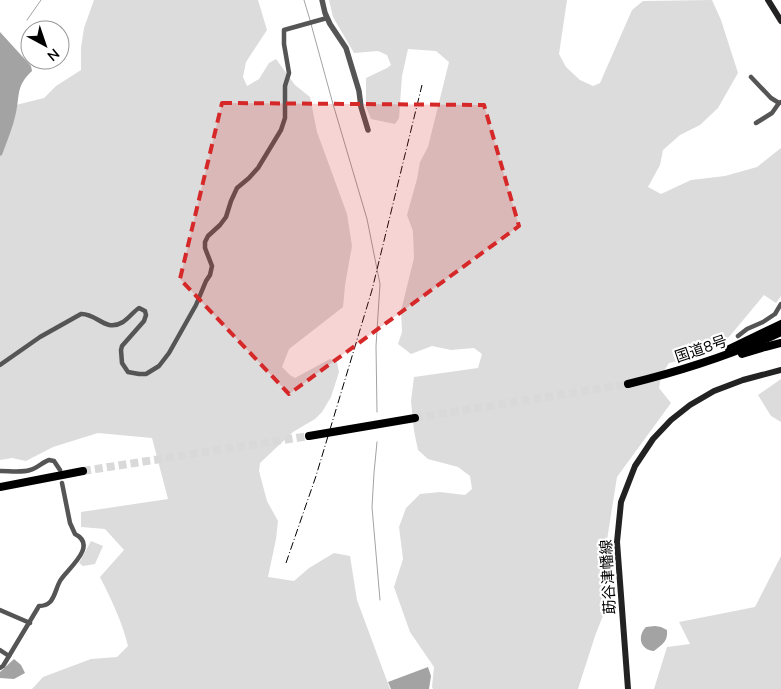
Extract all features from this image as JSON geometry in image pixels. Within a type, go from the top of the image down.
[{"type":"highway","points":[[681,370],[781,324]]},
{"type":"highway","name":"国道8号","points":[[628,384],[727,355],[781,332]]},
{"type":"highway","points":[[727,355],[736,356],[781,343]]},
{"type":"highway","points":[[309,436],[415,418]]},
{"type":"highway","points":[[0,488],[83,471]]},
{"type":"main road","points":[[768,0],[781,21]]},
{"type":"main road","name":"莇谷津幡線","points":[[628,689],[617,542],[622,502],[636,466],[653,439],[671,420],[690,405],[714,391],[743,380],[781,370]]},
{"type":"street","points":[[322,0],[327,18],[346,48],[360,90],[361,106],[368,130]]},
{"type":"street","points":[[0,365],[40,338],[81,314],[88,314],[105,325],[115,324],[123,322],[139,308],[145,311],[146,315],[120,350],[122,363],[128,372],[139,374],[146,374],[159,366],[169,353],[196,305],[210,275],[212,266],[205,248],[208,236],[226,217],[237,188],[258,168],[281,130],[285,118],[286,86],[289,73],[284,44],[284,30],[327,18]]},
{"type":"street","points":[[751,77],[771,98],[780,103],[772,114],[756,123]]},
{"type":"street","points":[[738,336],[775,314],[781,304]]},
{"type":"street","points":[[0,471],[31,470],[50,460],[54,461],[60,470]]},
{"type":"street","points":[[0,668],[4,666],[39,606],[44,606],[50,602],[60,580],[83,551],[82,540],[75,534],[70,523],[62,483]]},
{"type":"street","points":[[0,610],[30,623]]},
{"type":"street","points":[[0,650],[9,656]]},
{"type":"highlighted area","points":[[222,103],[484,105],[519,226],[289,394],[180,279]]},
{"type":"shaded area","points":[[94,0],[258,0],[267,30],[246,62],[243,77],[247,86],[259,79],[269,63],[276,59],[295,85],[310,97],[317,132],[347,214],[352,246],[343,307],[289,349],[282,367],[295,378],[330,359],[337,362],[339,372],[331,397],[322,412],[315,419],[293,432],[260,463],[259,471],[267,501],[278,521],[268,577],[294,581],[309,568],[334,553],[350,556],[357,600],[390,689],[32,689],[43,677],[91,659],[117,657],[128,646],[119,619],[100,577],[124,550],[105,529],[81,527],[81,512],[168,499],[152,438],[98,433],[53,447],[26,461],[12,458],[0,460],[0,156],[16,113],[16,105],[44,98],[56,86],[81,70],[81,48],[84,28]]},
{"type":"shaded area","points":[[329,0],[567,0],[559,54],[566,67],[580,80],[593,86],[600,83],[632,10],[643,1],[712,0],[721,20],[738,73],[718,108],[700,125],[680,135],[663,150],[660,165],[648,187],[661,194],[691,180],[725,176],[757,167],[781,148],[781,296],[776,303],[764,295],[729,337],[683,360],[669,363],[661,376],[659,388],[671,403],[617,477],[604,559],[609,600],[578,689],[433,689],[434,667],[410,632],[394,587],[403,559],[399,527],[406,508],[420,494],[440,492],[465,495],[472,489],[470,476],[458,467],[428,459],[418,450],[411,401],[414,377],[478,368],[482,354],[474,348],[451,350],[432,346],[411,354],[398,344],[402,332],[401,311],[414,258],[413,231],[407,215],[420,162],[428,147],[449,62],[436,51],[408,49],[402,76],[399,118],[395,124],[371,119],[366,107],[366,78],[391,65],[387,55],[378,51],[354,53],[333,17]]},
{"type":"shaded area","points":[[0,32],[20,54],[20,70],[32,71],[21,86],[13,124],[0,156]]},
{"type":"shaded area","points":[[781,379],[781,422],[771,416],[758,395]]},
{"type":"shaded area","points":[[91,541],[103,546],[95,564],[83,566],[79,563]]},
{"type":"shaded area","points":[[781,556],[781,689],[654,689],[667,647],[690,644],[679,622],[755,607]]},
{"type":"shaded area","points":[[655,626],[667,630],[667,637],[654,651],[649,650],[643,645],[641,634],[646,627]]},
{"type":"shaded area","points":[[14,659],[21,665],[25,673],[14,679],[0,678],[0,672]]},
{"type":"shaded area","points":[[428,667],[431,676],[429,689],[391,689],[388,682]]},
{"type":"waterway","points":[[27,20],[41,0]]},
{"type":"waterway","points":[[304,0],[310,20]]},
{"type":"waterway","points":[[311,24],[367,219],[380,284],[376,346],[377,412]]},
{"type":"waterway","points":[[377,442],[372,507],[380,600]]},
{"type":"tunnel","points":[[415,418],[628,384]]},
{"type":"tunnel","points":[[83,471],[309,436]]},
{"type":"railway","points":[[286,563],[316,476],[372,290],[422,85]]}]
